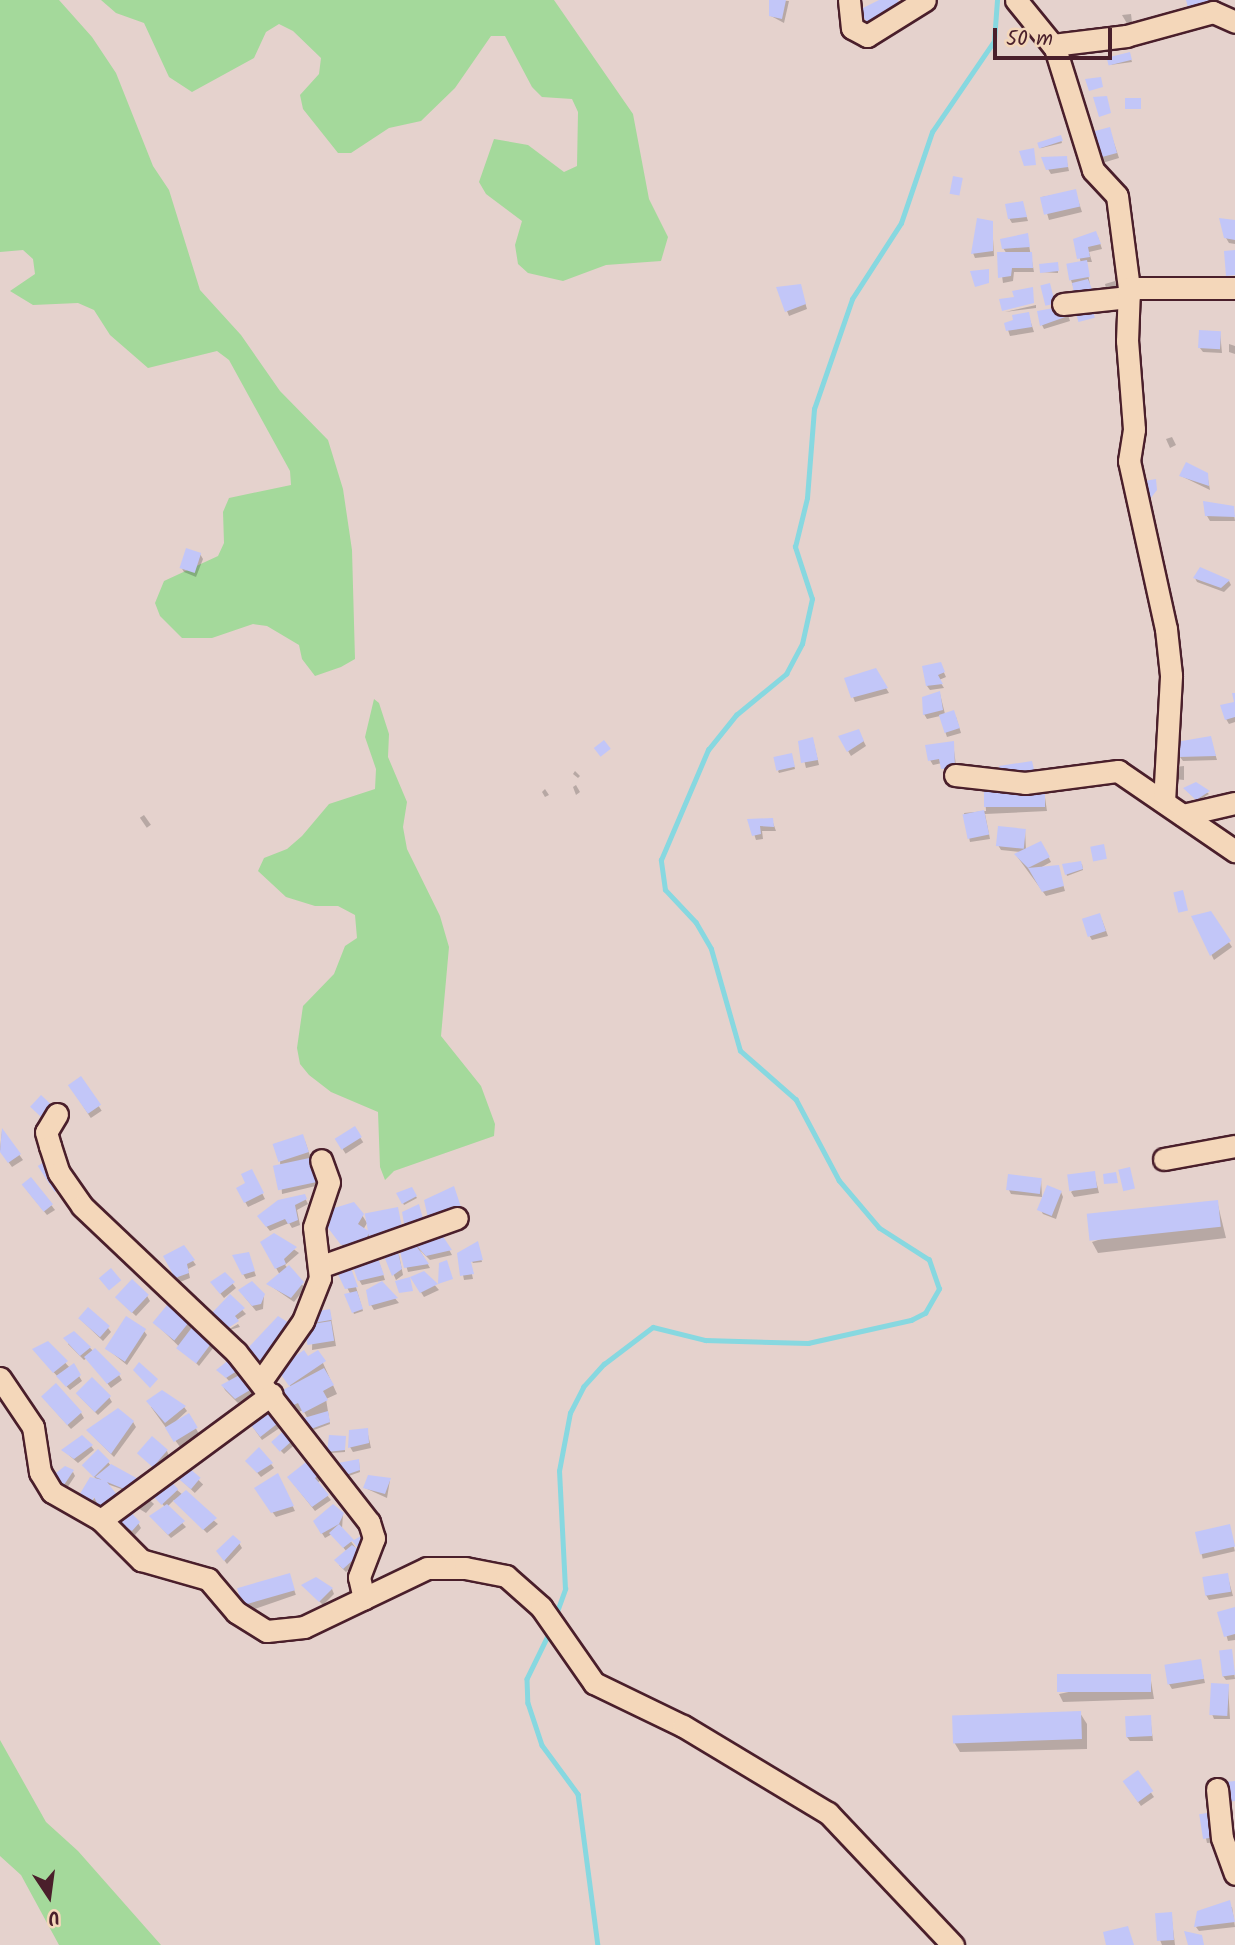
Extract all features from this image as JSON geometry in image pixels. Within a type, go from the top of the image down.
[{"type":"street","points":[[849,0],[852,28],[867,36],[925,0]]},
{"type":"street","points":[[1016,0],[1053,45],[1093,170],[1117,196],[1129,293],[1127,341],[1134,429],[1129,461],[1166,629],[1171,675],[1164,803]]},
{"type":"street","points":[[1053,45],[1126,36],[1213,12],[1235,22]]},
{"type":"street","points":[[1063,303],[1129,293],[1235,288]]},
{"type":"street","points":[[955,775],[1025,783],[1118,771],[1235,851]]},
{"type":"street","points":[[1183,815],[1235,803]]},
{"type":"street","points":[[57,1114],[47,1132],[50,1146],[58,1173],[82,1206],[267,1388],[373,1531],[373,1548],[359,1577],[364,1598]]},
{"type":"street","points":[[1164,1160],[1235,1146]]},
{"type":"street","points":[[100,1520],[267,1388],[303,1321],[322,1266],[314,1227],[329,1182],[321,1160]]},
{"type":"street","points":[[322,1266],[457,1218]]},
{"type":"street","points":[[0,1378],[33,1427],[40,1472],[48,1488],[100,1520],[141,1560],[208,1579],[236,1612],[267,1631],[304,1627],[427,1568],[465,1567],[506,1576],[541,1606],[562,1642],[594,1683],[683,1726],[828,1813],[953,1945]]},
{"type":"street","points":[[1217,1789],[1222,1838],[1235,1874]]},
{"type":"green space","points":[[0,0],[59,0],[92,37],[116,73],[153,166],[169,190],[200,290],[241,335],[280,391],[328,440],[343,489],[352,550],[355,659],[341,667],[315,676],[302,659],[299,645],[267,626],[253,624],[212,638],[182,638],[160,616],[155,603],[164,581],[218,556],[224,543],[223,512],[229,498],[291,485],[290,471],[229,360],[217,351],[148,368],[110,335],[94,310],[78,303],[33,305],[10,291],[35,274],[33,259],[23,250],[0,252]]},
{"type":"green space","points":[[101,0],[554,0],[633,114],[649,199],[668,237],[661,261],[606,265],[563,281],[528,273],[518,264],[515,245],[522,221],[486,194],[479,182],[494,139],[528,145],[564,172],[577,166],[578,112],[572,99],[542,97],[532,87],[505,36],[491,36],[455,88],[421,121],[389,128],[351,153],[338,153],[303,109],[300,95],[319,74],[321,58],[293,31],[279,24],[266,32],[254,58],[192,92],[169,77],[144,23],[116,13]]},
{"type":"green space","points":[[374,699],[379,703],[389,734],[388,757],[407,802],[403,827],[407,849],[440,916],[449,947],[441,1036],[481,1086],[495,1124],[494,1136],[394,1171],[385,1180],[380,1167],[378,1112],[331,1092],[309,1075],[300,1064],[297,1048],[303,1006],[334,974],[345,946],[357,938],[355,915],[338,906],[315,906],[286,897],[258,871],[264,858],[287,849],[329,804],[375,789],[376,769],[365,737]]},
{"type":"green space","points":[[0,1740],[46,1822],[78,1851],[161,1945],[59,1945],[21,1875],[0,1856]]},
{"type":"building","points":[[769,0],[786,0],[782,19],[769,16]]},
{"type":"building","points":[[879,0],[898,0],[902,9],[870,27],[859,10]]},
{"type":"building","points":[[1186,0],[1212,0],[1215,9],[1190,15]]},
{"type":"building","points":[[1130,52],[1132,60],[1109,66],[1107,58]]},
{"type":"building","points":[[1101,77],[1103,87],[1089,91],[1085,79]]},
{"type":"building","points":[[1107,96],[1111,113],[1099,117],[1093,97]]},
{"type":"building","points":[[1125,98],[1141,98],[1141,109],[1125,109]]},
{"type":"building","points":[[1110,127],[1117,153],[1094,159],[1087,133]]},
{"type":"building","points":[[1061,135],[1063,141],[1039,148],[1037,143]]},
{"type":"building","points":[[1034,148],[1036,165],[1024,166],[1019,151]]},
{"type":"building","points":[[1067,156],[1068,167],[1046,170],[1041,157]]},
{"type":"building","points":[[953,176],[963,178],[959,196],[950,194]]},
{"type":"building","points":[[1076,189],[1080,207],[1044,215],[1040,197]]},
{"type":"building","points":[[1023,201],[1027,217],[1008,219],[1005,204]]},
{"type":"building","points":[[977,218],[993,221],[993,251],[971,254]]},
{"type":"building","points":[[1219,218],[1235,220],[1235,240],[1224,238]]},
{"type":"building","points":[[1096,231],[1101,244],[1088,247],[1090,257],[1077,259],[1073,239]]},
{"type":"building","points":[[1028,233],[1030,247],[1002,249],[1000,239]]},
{"type":"building","points":[[1235,250],[1235,275],[1226,276],[1224,251]]},
{"type":"building","points":[[997,252],[1032,252],[1033,268],[1012,268],[1011,276],[998,278]]},
{"type":"building","points":[[1087,260],[1090,277],[1069,280],[1066,264]]},
{"type":"building","points":[[1058,262],[1059,271],[1040,273],[1039,264]]},
{"type":"building","points":[[989,269],[989,283],[975,287],[970,271]]},
{"type":"building","points":[[1088,279],[1092,289],[1074,293],[1072,283]]},
{"type":"building","points":[[1050,283],[1055,303],[1045,306],[1040,285]]},
{"type":"building","points":[[801,284],[806,304],[785,312],[776,287]]},
{"type":"building","points":[[1033,287],[1034,303],[1002,311],[999,299],[1014,297],[1012,291]]},
{"type":"building","points":[[1065,306],[1068,316],[1040,326],[1037,311]]},
{"type":"building","points":[[1092,307],[1095,318],[1078,322],[1076,311]]},
{"type":"building","points":[[1029,312],[1032,327],[1006,331],[1004,323],[1013,320],[1012,315]]},
{"type":"building","points":[[1199,330],[1221,331],[1220,349],[1198,348]]},
{"type":"building","points":[[1186,462],[1208,473],[1209,486],[1179,476]]},
{"type":"building","points":[[1156,479],[1157,490],[1150,499],[1140,495],[1138,482]]},
{"type":"building","points":[[1203,501],[1234,506],[1235,517],[1205,516]]},
{"type":"building","points":[[186,548],[201,553],[195,573],[180,568]]},
{"type":"building","points":[[1200,567],[1230,580],[1221,588],[1193,578]]},
{"type":"building","points":[[941,662],[945,672],[938,675],[943,684],[926,686],[922,666]]},
{"type":"building","points":[[876,668],[888,688],[851,698],[844,678]]},
{"type":"building","points":[[940,691],[943,710],[923,715],[922,697]]},
{"type":"building","points":[[1232,693],[1235,693],[1235,717],[1225,720],[1220,705],[1234,702]]},
{"type":"building","points":[[954,710],[960,728],[945,733],[939,715]]},
{"type":"building","points":[[859,729],[864,741],[847,752],[838,736]]},
{"type":"building","points":[[1211,736],[1216,756],[1179,757],[1176,742]]},
{"type":"building","points":[[813,737],[818,760],[801,763],[798,741]]},
{"type":"building","points":[[604,740],[611,749],[601,757],[594,748]]},
{"type":"building","points":[[954,741],[955,768],[941,769],[939,759],[928,761],[925,745]]},
{"type":"building","points":[[792,753],[795,767],[776,771],[773,757]]},
{"type":"building","points":[[1032,761],[1036,778],[1002,776],[999,766]]},
{"type":"building","points":[[1196,782],[1210,791],[1196,800],[1183,788]]},
{"type":"building","points":[[984,790],[1045,790],[1045,807],[984,807]]},
{"type":"building","points":[[984,810],[989,834],[968,839],[962,815]]},
{"type":"building","points":[[773,818],[774,827],[760,826],[761,834],[752,836],[747,819]]},
{"type":"building","points":[[998,826],[1026,829],[1024,849],[996,846]]},
{"type":"building","points":[[1041,841],[1050,857],[1028,868],[1014,854]]},
{"type":"building","points":[[1104,844],[1107,859],[1093,861],[1090,847]]},
{"type":"building","points":[[1081,861],[1083,869],[1065,875],[1062,864]]},
{"type":"building","points":[[1059,865],[1064,886],[1042,892],[1028,868]]},
{"type":"building","points":[[1183,890],[1188,910],[1178,913],[1173,892]]},
{"type":"building","points":[[1211,911],[1231,941],[1210,956],[1191,916]]},
{"type":"building","points":[[1100,913],[1106,931],[1088,937],[1082,919]]},
{"type":"building","points":[[81,1076],[101,1105],[88,1114],[68,1085]]},
{"type":"building","points":[[41,1095],[54,1107],[43,1119],[30,1107]]},
{"type":"building","points":[[355,1126],[362,1137],[342,1150],[335,1139]]},
{"type":"building","points":[[2,1128],[21,1154],[8,1163],[0,1152]]},
{"type":"building","points":[[303,1134],[309,1152],[278,1162],[273,1144]]},
{"type":"building","points":[[314,1157],[319,1181],[278,1190],[273,1166]]},
{"type":"building","points":[[47,1160],[64,1186],[55,1192],[38,1166]]},
{"type":"building","points":[[1130,1167],[1135,1188],[1123,1191],[1118,1170]]},
{"type":"building","points":[[252,1169],[264,1193],[244,1203],[236,1188],[245,1183],[241,1174]]},
{"type":"building","points":[[1095,1171],[1097,1188],[1069,1191],[1067,1174]]},
{"type":"building","points":[[1116,1172],[1118,1183],[1104,1184],[1103,1174]]},
{"type":"building","points":[[1008,1174],[1042,1178],[1040,1194],[1006,1190]]},
{"type":"building","points":[[31,1177],[53,1204],[44,1212],[22,1185]]},
{"type":"building","points":[[1047,1185],[1062,1191],[1052,1216],[1037,1210]]},
{"type":"building","points":[[454,1186],[461,1207],[428,1218],[424,1200]]},
{"type":"building","points":[[412,1187],[417,1196],[402,1204],[396,1193]]},
{"type":"building","points":[[305,1194],[307,1199],[295,1205],[298,1220],[288,1224],[285,1219],[266,1227],[257,1216],[278,1200]]},
{"type":"building","points":[[1218,1200],[1221,1227],[1090,1241],[1087,1214]]},
{"type":"building","points":[[354,1202],[364,1214],[358,1224],[370,1232],[363,1243],[341,1245],[322,1220],[331,1209]]},
{"type":"building","points":[[419,1204],[425,1226],[405,1229],[402,1212]]},
{"type":"building","points":[[398,1207],[403,1232],[369,1238],[365,1213]]},
{"type":"building","points":[[274,1233],[297,1247],[284,1259],[286,1264],[275,1269],[260,1242]]},
{"type":"building","points":[[442,1235],[452,1250],[426,1256],[415,1244]]},
{"type":"building","points":[[478,1241],[483,1260],[471,1262],[474,1274],[460,1276],[457,1253]]},
{"type":"building","points":[[415,1244],[429,1264],[404,1268],[399,1247]]},
{"type":"building","points":[[184,1245],[195,1260],[187,1264],[189,1273],[175,1278],[163,1256]]},
{"type":"building","points":[[397,1248],[402,1269],[392,1276],[382,1251]]},
{"type":"building","points":[[249,1252],[255,1271],[242,1275],[232,1255]]},
{"type":"building","points":[[378,1258],[384,1275],[358,1281],[352,1264]]},
{"type":"building","points":[[447,1260],[453,1279],[438,1284],[439,1263]]},
{"type":"building","points":[[349,1263],[358,1287],[345,1289],[334,1266]]},
{"type":"building","points":[[289,1265],[304,1282],[291,1298],[266,1284]]},
{"type":"building","points":[[111,1268],[121,1280],[109,1291],[99,1278]]},
{"type":"building","points":[[424,1271],[438,1284],[420,1293],[410,1277]]},
{"type":"building","points":[[225,1272],[235,1282],[220,1294],[210,1282]]},
{"type":"building","points":[[410,1277],[413,1291],[399,1293],[395,1281]]},
{"type":"building","points":[[132,1279],[149,1295],[132,1313],[115,1297]]},
{"type":"building","points":[[252,1281],[265,1294],[261,1304],[252,1306],[238,1290]]},
{"type":"building","points":[[382,1281],[398,1298],[369,1306],[366,1290]]},
{"type":"building","points":[[357,1291],[363,1309],[352,1313],[344,1294]]},
{"type":"building","points":[[230,1294],[245,1308],[235,1316],[239,1321],[225,1330],[210,1315]]},
{"type":"building","points":[[167,1305],[189,1323],[174,1340],[153,1323]]},
{"type":"building","points":[[88,1307],[110,1326],[100,1337],[78,1318]]},
{"type":"building","points":[[330,1309],[332,1320],[312,1323],[310,1312]]},
{"type":"building","points":[[126,1316],[146,1329],[125,1362],[105,1349]]},
{"type":"building","points":[[278,1316],[294,1326],[270,1359],[261,1362],[248,1348]]},
{"type":"building","points":[[331,1321],[334,1341],[307,1345],[304,1325]]},
{"type":"building","points":[[193,1326],[213,1341],[196,1363],[176,1348]]},
{"type":"building","points":[[74,1331],[91,1347],[80,1356],[63,1338]]},
{"type":"building","points":[[48,1341],[68,1361],[53,1373],[32,1349]]},
{"type":"building","points":[[95,1348],[121,1374],[107,1384],[84,1357]]},
{"type":"building","points":[[304,1350],[308,1356],[318,1350],[326,1361],[289,1386],[277,1369]]},
{"type":"building","points":[[235,1355],[243,1367],[226,1378],[216,1370]]},
{"type":"building","points":[[139,1362],[158,1379],[150,1388],[133,1370]]},
{"type":"building","points":[[74,1363],[81,1375],[66,1387],[56,1376]]},
{"type":"building","points":[[324,1368],[334,1385],[323,1391],[328,1400],[303,1413],[298,1403],[289,1407],[281,1391]]},
{"type":"building","points":[[245,1372],[257,1386],[235,1399],[221,1385]]},
{"type":"building","points":[[92,1377],[111,1396],[95,1412],[76,1393]]},
{"type":"building","points":[[56,1383],[82,1412],[67,1425],[41,1396]]},
{"type":"building","points":[[162,1390],[186,1406],[165,1423],[146,1401]]},
{"type":"building","points":[[269,1401],[283,1419],[260,1437],[246,1419]]},
{"type":"building","points":[[118,1408],[134,1421],[111,1454],[86,1430]]},
{"type":"building","points":[[328,1411],[330,1422],[311,1429],[304,1418]]},
{"type":"building","points":[[189,1413],[198,1428],[174,1442],[165,1427]]},
{"type":"building","points":[[289,1426],[298,1436],[280,1452],[271,1442]]},
{"type":"building","points":[[368,1428],[369,1443],[348,1448],[349,1430]]},
{"type":"building","points":[[82,1435],[93,1445],[74,1459],[61,1450]]},
{"type":"building","points":[[329,1435],[346,1436],[345,1450],[327,1452]]},
{"type":"building","points":[[152,1436],[168,1450],[153,1467],[137,1453]]},
{"type":"building","points":[[259,1447],[273,1463],[257,1473],[245,1461]]},
{"type":"building","points":[[98,1449],[110,1461],[94,1477],[82,1465]]},
{"type":"building","points":[[359,1459],[360,1470],[340,1477],[338,1463]]},
{"type":"building","points":[[306,1462],[321,1473],[315,1478],[329,1495],[312,1507],[287,1477]]},
{"type":"building","points":[[183,1463],[201,1478],[191,1489],[173,1474]]},
{"type":"building","points":[[111,1464],[140,1480],[129,1491],[107,1482],[118,1496],[100,1509],[94,1497],[91,1504],[78,1497],[90,1477],[103,1480],[95,1477]]},
{"type":"building","points":[[65,1466],[74,1470],[60,1491],[48,1479]]},
{"type":"building","points":[[278,1473],[294,1506],[271,1513],[254,1488]]},
{"type":"building","points":[[164,1474],[178,1489],[162,1505],[147,1490]]},
{"type":"building","points":[[368,1475],[391,1478],[385,1494],[363,1488]]},
{"type":"building","points":[[186,1490],[217,1518],[203,1530],[173,1501]]},
{"type":"building","points":[[167,1504],[185,1521],[168,1535],[149,1516]]},
{"type":"building","points":[[333,1504],[344,1513],[339,1524],[321,1534],[313,1521]]},
{"type":"building","points":[[126,1507],[140,1522],[132,1531],[111,1517]]},
{"type":"building","points":[[339,1524],[354,1540],[361,1536],[370,1543],[360,1550],[352,1541],[343,1548],[329,1533]]},
{"type":"building","points":[[1230,1524],[1235,1546],[1200,1555],[1195,1532]]},
{"type":"building","points":[[233,1535],[241,1542],[224,1561],[216,1551]]},
{"type":"building","points":[[352,1545],[362,1552],[343,1569],[334,1560]]},
{"type":"building","points":[[290,1573],[295,1590],[242,1605],[237,1588]]},
{"type":"building","points":[[1228,1573],[1231,1592],[1205,1596],[1202,1577]]},
{"type":"building","points":[[316,1577],[333,1588],[319,1602],[301,1585]]},
{"type":"building","points":[[1235,1607],[1235,1634],[1224,1637],[1217,1612]]},
{"type":"building","points":[[1232,1649],[1235,1675],[1222,1676],[1219,1651]]},
{"type":"building","points":[[1201,1659],[1204,1679],[1168,1685],[1164,1665]]},
{"type":"building","points":[[1057,1674],[1151,1674],[1151,1692],[1057,1692]]},
{"type":"building","points":[[1211,1683],[1229,1684],[1227,1716],[1209,1715]]},
{"type":"building","points":[[1081,1711],[1082,1739],[953,1743],[952,1716]]},
{"type":"building","points":[[1151,1715],[1152,1736],[1126,1737],[1125,1716]]},
{"type":"building","points":[[1138,1770],[1153,1791],[1138,1802],[1123,1781]]},
{"type":"building","points":[[1235,1781],[1235,1801],[1226,1802],[1225,1782]]},
{"type":"building","points":[[1213,1812],[1217,1837],[1203,1839],[1199,1814]]},
{"type":"building","points":[[1230,1900],[1235,1922],[1194,1927],[1197,1911]]},
{"type":"building","points":[[1172,1912],[1174,1940],[1157,1941],[1155,1913]]},
{"type":"building","points":[[1128,1926],[1134,1945],[1106,1945],[1103,1932]]},
{"type":"building","points":[[1184,1931],[1202,1935],[1204,1945],[1188,1945]]},
{"type":"waterway","points":[[555,1617],[565,1589],[559,1471],[570,1413],[583,1387],[604,1364],[653,1327],[705,1340],[808,1343],[911,1320],[925,1313],[939,1289],[929,1260],[879,1228],[839,1181],[796,1100],[740,1051],[711,949],[696,923],[665,890],[661,860],[708,750],[736,715],[786,674],[802,644],[812,599],[795,547],[807,498],[814,409],[852,299],[901,223],[932,132],[994,41],[997,0]]},
{"type":"waterway","points":[[550,1632],[527,1679],[528,1703],[542,1745],[578,1794],[598,1945]]}]
